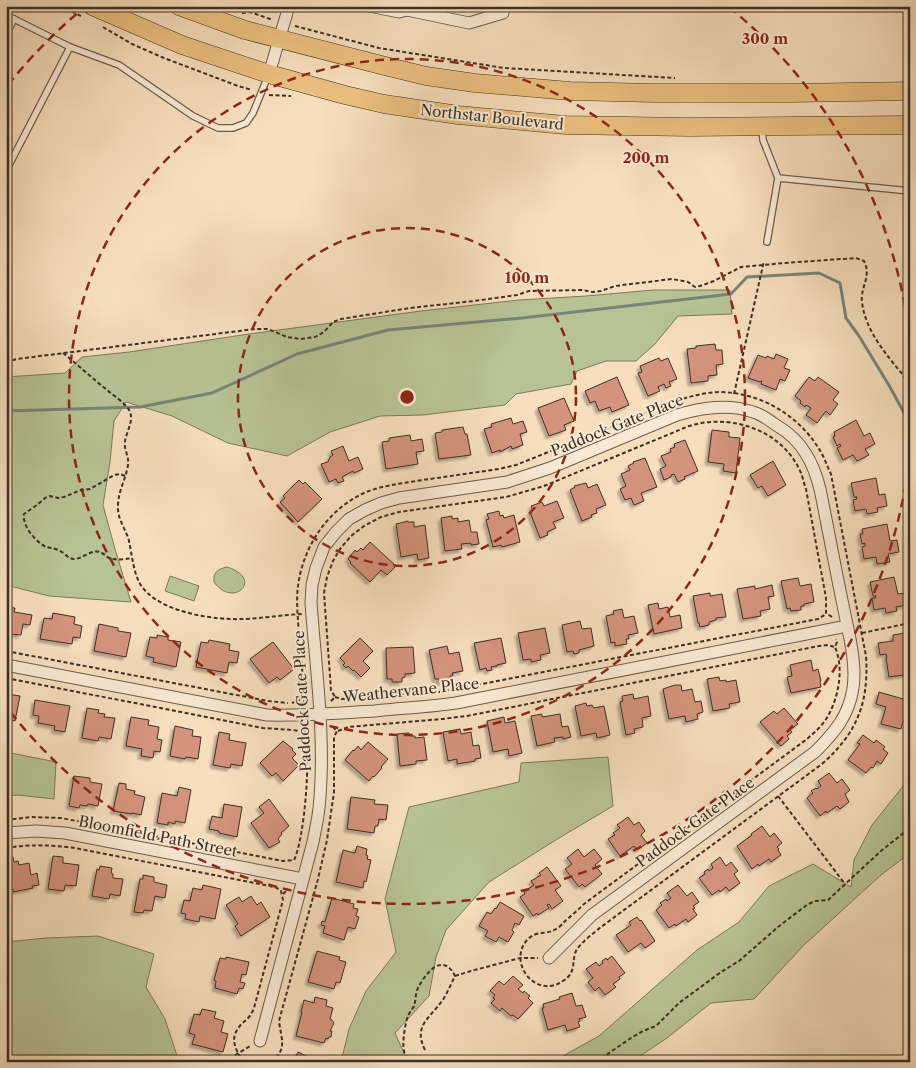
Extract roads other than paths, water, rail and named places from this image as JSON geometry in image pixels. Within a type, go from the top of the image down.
[{"type":"main road","name":"Northstar Boulevard","points":[[92,6],[182,45],[269,74],[384,104],[458,115],[566,126],[762,127],[910,125]]},
{"type":"main road","points":[[179,6],[245,30],[282,31],[381,66],[426,76],[475,83],[570,91],[654,93],[910,91]]},
{"type":"street","points":[[269,74],[289,6]]},
{"type":"street","points":[[368,6],[399,12],[405,8],[469,23],[503,13]]},
{"type":"street","name":"Paddock Gate Place","points":[[260,1041],[303,879],[319,809],[322,759],[311,603],[312,585],[324,547],[349,519],[381,502],[507,482],[550,468],[677,415],[694,410],[720,407],[753,412],[794,439],[805,452],[814,470],[820,490],[854,667],[853,688],[842,722],[815,752],[592,915],[549,958]]},
{"type":"street","name":"Weathervane Place","points":[[6,665],[267,715],[320,715],[456,704],[847,626]]},
{"type":"street","name":"Bloomfield Path Street","points":[[6,833],[36,831],[66,834],[303,879]]},
{"type":"lane","points":[[6,15],[70,46],[119,65],[193,116],[218,128],[233,128],[246,123],[253,113],[269,74]]},
{"type":"lane","points":[[6,35],[14,19]]},
{"type":"lane","points":[[6,171],[70,46]]},
{"type":"lane","points":[[762,127],[763,140],[778,178],[767,242]]},
{"type":"lane","points":[[778,178],[910,191]]},
{"type":"waterway","points":[[6,411],[140,407],[212,393],[297,354],[388,330],[522,318],[731,294],[747,277],[819,273],[840,283],[846,318],[890,387],[910,424]]}]
